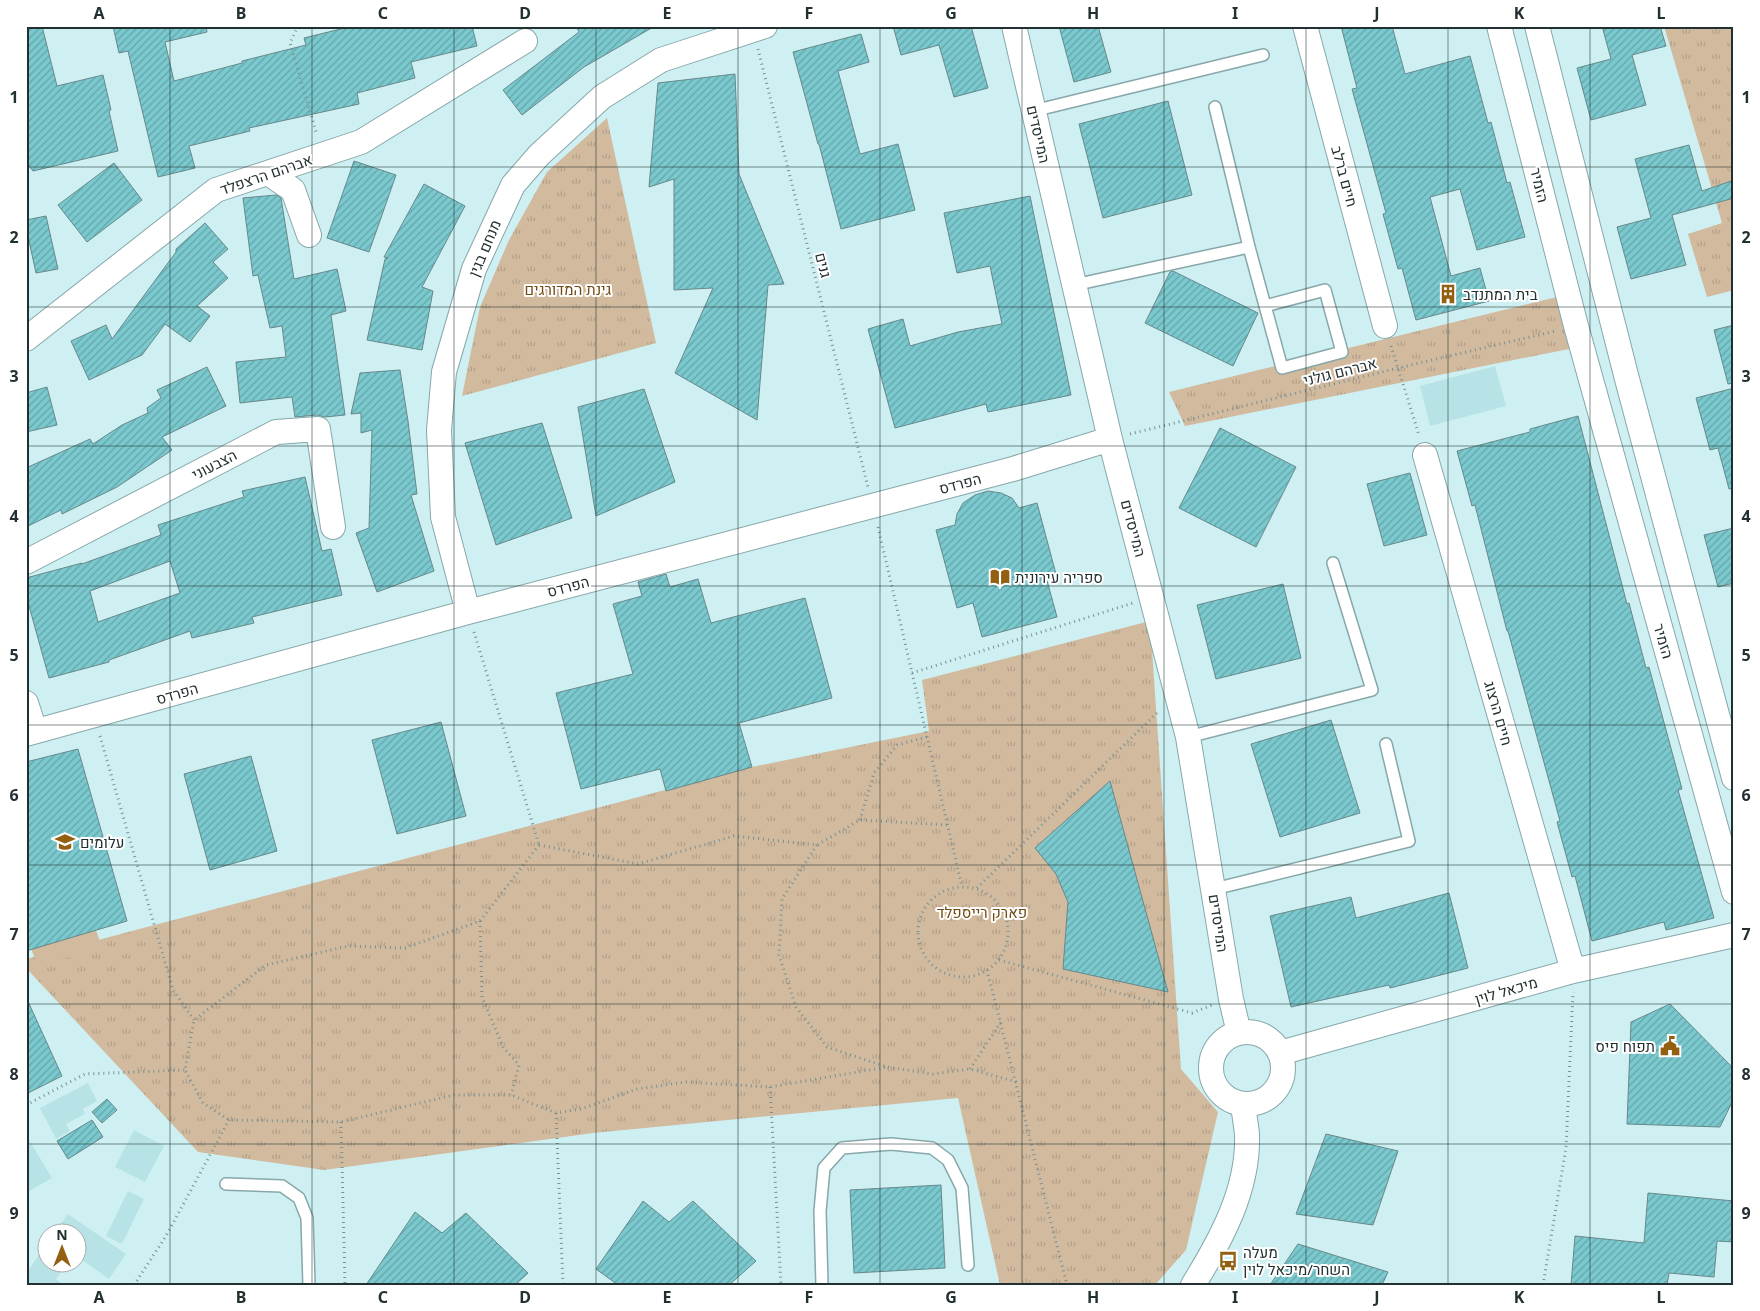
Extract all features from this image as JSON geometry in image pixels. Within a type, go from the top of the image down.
[{"type":"street","name":"המייסדים","points":[[1014,26],[1110,439],[1188,737],[1231,999],[1239,1032]]},
{"type":"street","name":"חיים ברלב","points":[[1305,26],[1385,326]]},
{"type":"street","name":"הזמיר","points":[[1499,26],[1579,335],[1734,892]]},
{"type":"street","points":[[1536,26],[1615,335],[1734,778]]},
{"type":"street","name":"מנחם בגין","points":[[468,612],[444,517],[439,430],[444,372],[474,269],[494,222],[513,185],[539,155],[602,97],[661,60],[756,27]]},
{"type":"street","name":"אברהם הרצפלד","points":[[26,339],[216,190],[361,142],[525,41]]},
{"type":"street","points":[[268,173],[292,190],[309,235]]},
{"type":"street","points":[[1579,335],[1589,353],[1602,353],[1611,347],[1615,335]]},
{"type":"street","points":[[1594,390],[1596,377],[1605,370],[1620,369],[1627,379]]},
{"type":"street","name":"הצבעוני","points":[[26,562],[276,432],[318,429],[333,527]]},
{"type":"street","name":"הפרדס","points":[[31,733],[468,612],[1013,470],[1110,439]]},
{"type":"street","name":"חיים הרצוג","points":[[1426,455],[1573,971]]},
{"type":"street","points":[[26,703],[31,733]]},
{"type":"street","name":"מיכאל לוין","points":[[1280,1053],[1573,971],[1734,935]]},
{"type":"street","points":[[1239,1032],[1256,1032],[1270,1040],[1280,1053],[1283,1066],[1282,1078],[1276,1089],[1267,1098],[1255,1103],[1243,1104],[1232,1101],[1215,1086],[1211,1075],[1211,1064],[1216,1048],[1228,1036],[1239,1032]]},
{"type":"street","points":[[1193,1285],[1206,1265],[1230,1218],[1240,1191],[1246,1158],[1247,1134],[1243,1104]]},
{"type":"lane","points":[[1033,111],[1263,55]]},
{"type":"lane","points":[[1215,107],[1249,247],[1265,306],[1282,368],[1342,352],[1325,290],[1265,306]]},
{"type":"lane","points":[[1074,285],[1249,247]]},
{"type":"lane","points":[[1188,737],[1372,690],[1332,563]]},
{"type":"lane","points":[[1214,889],[1408,841],[1386,744]]},
{"type":"lane","points":[[822,1285],[820,1211],[824,1168],[842,1148],[891,1144],[932,1148],[948,1160],[962,1188],[968,1265]]},
{"type":"lane","points":[[226,1184],[282,1186],[299,1198],[307,1218],[309,1285]]},
{"type":"path","points":[[298,26],[290,43],[323,154]]},
{"type":"path","name":"גנים","points":[[756,27],[873,506],[962,886]]},
{"type":"path","points":[[1385,326],[1426,455]]},
{"type":"path","name":"אברהם גולני","points":[[1110,439],[1398,368],[1579,335]]},
{"type":"path","points":[[912,674],[1152,597]]},
{"type":"path","points":[[468,612],[539,844]]},
{"type":"path","points":[[977,888],[1177,694]]},
{"type":"path","points":[[94,716],[173,990],[194,1020]]},
{"type":"path","points":[[860,820],[874,773],[897,745],[927,737]]},
{"type":"path","points":[[947,825],[860,820],[817,845],[782,899],[779,955],[796,1007],[827,1047],[888,1067],[933,1074],[970,1069],[1017,1082]]},
{"type":"path","points":[[539,844],[638,864],[734,836],[817,845]]},
{"type":"path","points":[[539,844],[480,921],[405,948],[349,946],[266,965],[194,1020],[185,1070],[204,1103],[229,1120],[341,1122],[454,1095],[511,1095],[556,1113],[580,1109],[637,1088],[686,1082],[770,1087],[888,1067]]},
{"type":"path","points":[[962,886],[977,888],[991,896],[1001,906],[1009,932],[1006,946],[999,960],[987,970],[972,976],[957,976],[942,972],[926,958],[921,949],[918,934],[920,918],[926,906],[936,895],[962,886]]},
{"type":"path","points":[[480,921],[482,997],[503,1046],[519,1065],[511,1095]]},
{"type":"path","points":[[999,960],[1192,1013],[1231,999]]},
{"type":"path","points":[[987,970],[1017,1082],[1067,1285]]},
{"type":"path","points":[[1542,1285],[1566,1148],[1573,971]]},
{"type":"path","points":[[970,1069],[1001,1022]]},
{"type":"path","points":[[26,1105],[85,1074],[185,1070]]},
{"type":"path","points":[[770,1087],[781,1285]]},
{"type":"path","points":[[556,1113],[563,1285]]},
{"type":"path","points":[[134,1285],[166,1236],[229,1120]]},
{"type":"path","points":[[341,1122],[344,1285]]},
{"type":"shaded area","points":[[1495,366],[1506,406],[1430,426],[1420,386]]},
{"type":"shaded area","points":[[88,1083],[97,1101],[83,1109],[85,1114],[66,1124],[70,1131],[56,1139],[40,1108]]},
{"type":"shaded area","points":[[134,1130],[164,1146],[145,1182],[115,1167]]},
{"type":"shaded area","points":[[26,1135],[52,1178],[26,1193]]},
{"type":"shaded area","points":[[128,1191],[144,1199],[122,1244],[106,1236]]},
{"type":"shaded area","points":[[68,1214],[82,1224],[61,1224]]},
{"type":"shaded area","points":[[88,1228],[126,1254],[109,1279],[88,1264]]},
{"type":"shaded area","points":[[38,1256],[38,1274],[59,1274],[56,1279],[64,1285],[26,1285],[26,1274]]},
{"type":"green space","points":[[1664,26],[1734,26],[1734,290],[1707,297],[1688,234],[1722,223]]},
{"type":"green space","name":"גינת המדורגים","points":[[607,118],[656,343],[462,396],[480,307],[509,240],[547,172]]},
{"type":"green space","points":[[1561,296],[1574,348],[1185,426],[1169,392]]},
{"type":"green space","name":"פארק רייספלד","points":[[1150,621],[1181,1069],[1218,1112],[1186,1250],[1155,1285],[1000,1285],[958,1098],[593,1133],[324,1170],[198,1152],[26,968],[26,959],[752,767],[929,731],[922,680]]},
{"type":"green space","points":[[78,880],[103,950],[37,964],[26,935]]},
{"type":"building","points":[[26,26],[42,26],[57,86],[103,75],[118,151],[33,171],[26,162]]},
{"type":"building","points":[[113,26],[206,26],[207,32],[165,42],[174,81],[306,45],[304,38],[353,26],[472,26],[477,46],[411,62],[415,78],[357,93],[359,104],[249,128],[250,131],[189,146],[195,168],[158,177],[128,51],[119,53]]},
{"type":"building","points":[[576,26],[655,26],[584,67],[522,115],[503,90],[579,32]]},
{"type":"building","points":[[893,26],[971,26],[988,88],[954,97],[939,45],[901,55]]},
{"type":"building","points":[[1059,26],[1098,26],[1111,72],[1074,82]]},
{"type":"building","points":[[1341,26],[1392,26],[1405,74],[1470,56],[1488,123],[1491,122],[1507,183],[1510,182],[1525,237],[1477,250],[1460,189],[1430,197],[1451,276],[1480,268],[1489,301],[1416,320],[1402,268],[1398,269],[1383,214],[1386,213],[1352,89],[1357,88]]},
{"type":"building","points":[[1602,26],[1660,26],[1666,46],[1632,55],[1646,105],[1591,120],[1577,68],[1611,59]]},
{"type":"building","points":[[861,34],[869,62],[838,71],[860,154],[898,144],[915,210],[841,229],[793,52]]},
{"type":"building","points":[[735,74],[739,174],[784,284],[768,285],[757,420],[675,373],[713,288],[674,290],[674,179],[649,187],[658,83]]},
{"type":"building","points":[[1168,101],[1192,195],[1103,218],[1079,124]]},
{"type":"building","points":[[1689,145],[1702,191],[1734,180],[1734,198],[1672,215],[1686,265],[1631,279],[1617,227],[1651,218],[1635,159]]},
{"type":"building","points":[[354,161],[396,175],[369,252],[327,238]]},
{"type":"building","points":[[114,163],[142,200],[87,242],[58,205]]},
{"type":"building","points":[[424,184],[465,206],[422,287],[433,291],[422,350],[367,340],[385,259],[388,258],[384,257]]},
{"type":"building","points":[[276,195],[281,198],[294,279],[337,269],[346,311],[331,315],[345,415],[295,417],[292,397],[240,403],[236,362],[286,357],[282,326],[270,328],[258,275],[253,276],[243,198]]},
{"type":"building","points":[[1030,196],[1071,395],[988,412],[986,404],[895,428],[868,329],[903,319],[910,346],[958,332],[1002,324],[990,266],[957,273],[944,213]]},
{"type":"building","points":[[46,216],[58,269],[36,273],[26,220]]},
{"type":"building","points":[[205,223],[228,249],[213,262],[228,278],[197,306],[210,316],[190,342],[165,324],[142,355],[89,380],[71,341],[106,325],[112,339],[176,252],[176,249]]},
{"type":"building","points":[[1173,271],[1258,313],[1233,366],[1145,323],[1170,272]]},
{"type":"building","points":[[1734,325],[1734,383],[1728,384],[1714,330]]},
{"type":"building","points":[[207,367],[226,406],[162,437],[172,450],[117,487],[62,514],[61,510],[26,527],[26,468],[90,439],[93,444],[122,425],[148,413],[147,408],[161,398],[157,390]]},
{"type":"building","points":[[400,370],[417,494],[411,495],[434,571],[377,592],[356,533],[369,528],[372,430],[361,433],[361,413],[351,414],[360,373]]},
{"type":"building","points":[[47,387],[57,425],[26,432],[26,393]]},
{"type":"building","points":[[1734,388],[1734,488],[1729,489],[1718,448],[1710,450],[1696,398]]},
{"type":"building","points":[[644,389],[675,482],[596,516],[578,407]]},
{"type":"building","points":[[1578,416],[1627,604],[1629,603],[1646,668],[1649,667],[1682,789],[1678,790],[1714,918],[1666,930],[1664,922],[1592,941],[1575,876],[1572,877],[1557,822],[1560,821],[1507,631],[1475,505],[1472,506],[1457,451],[1530,432],[1530,429]]},
{"type":"building","points":[[542,423],[572,518],[496,545],[465,443]]},
{"type":"building","points":[[1220,428],[1296,467],[1256,547],[1179,508]]},
{"type":"building","points":[[1410,473],[1427,535],[1384,546],[1367,484]]},
{"type":"building","points":[[305,477],[322,551],[331,549],[342,595],[252,617],[254,623],[192,638],[190,631],[109,660],[109,662],[49,678],[26,595],[26,578],[82,564],[161,535],[158,525],[244,497],[242,491]],"holes":[[[170,561],[180,593],[98,622],[90,591]]]},
{"type":"building","points":[[988,491],[1001,493],[1012,498],[1019,508],[1037,503],[1056,574],[1046,577],[1057,617],[982,637],[973,603],[957,608],[936,530],[955,525],[957,514],[963,503],[975,495]]},
{"type":"building","points":[[1734,528],[1734,583],[1718,587],[1704,535]]},
{"type":"building","points":[[666,574],[670,587],[698,579],[711,623],[805,598],[832,698],[739,723],[752,767],[666,791],[660,769],[581,789],[556,693],[633,674],[613,604],[642,596],[638,582]]},
{"type":"building","points":[[1283,584],[1301,658],[1216,679],[1197,605]]},
{"type":"building","points":[[1331,720],[1360,813],[1280,837],[1251,744]]},
{"type":"building","points":[[441,722],[466,816],[397,834],[372,740]]},
{"type":"building","name":"עלומים","points":[[78,749],[127,921],[26,951],[26,762]]},
{"type":"building","points":[[251,756],[277,851],[210,870],[184,774]]},
{"type":"building","points":[[1110,781],[1168,992],[1063,969],[1068,902],[1056,874],[1035,848]]},
{"type":"building","points":[[1449,893],[1468,968],[1390,988],[1389,985],[1291,1007],[1270,916],[1351,897],[1356,918]]},
{"type":"building","points":[[26,997],[62,1076],[26,1094]]},
{"type":"building","name":"תפוח פיס","points":[[1670,1004],[1734,1069],[1734,1098],[1720,1127],[1627,1124],[1631,1022]]},
{"type":"building","points":[[107,1099],[117,1110],[102,1123],[92,1112]]},
{"type":"building","points":[[92,1120],[103,1137],[68,1159],[57,1141]]},
{"type":"building","points":[[1326,1134],[1398,1151],[1373,1225],[1296,1214]]},
{"type":"building","points":[[941,1185],[945,1268],[854,1273],[850,1190]]},
{"type":"building","points":[[1648,1193],[1734,1201],[1734,1242],[1717,1241],[1714,1277],[1669,1273],[1667,1285],[1571,1285],[1575,1236],[1644,1243]]},
{"type":"building","points":[[643,1201],[669,1222],[693,1201],[756,1261],[729,1285],[618,1285],[596,1269]]},
{"type":"building","points":[[415,1212],[442,1233],[466,1213],[528,1273],[515,1285],[366,1285]]},
{"type":"building","points":[[1298,1244],[1388,1272],[1382,1285],[1270,1285]]},
{"type":"place","name":"בית המתנדב","points":[[1448,294]]},
{"type":"place","name":"ספריה עירונית","points":[[1000,577]]},
{"type":"place","name":"עלומים","points":[[65,842]]},
{"type":"place","name":"תפוח פיס","points":[[1670,1046]]},
{"type":"place","name":"מעלה השחר/מיכאל לוין","points":[[1228,1261]]}]
